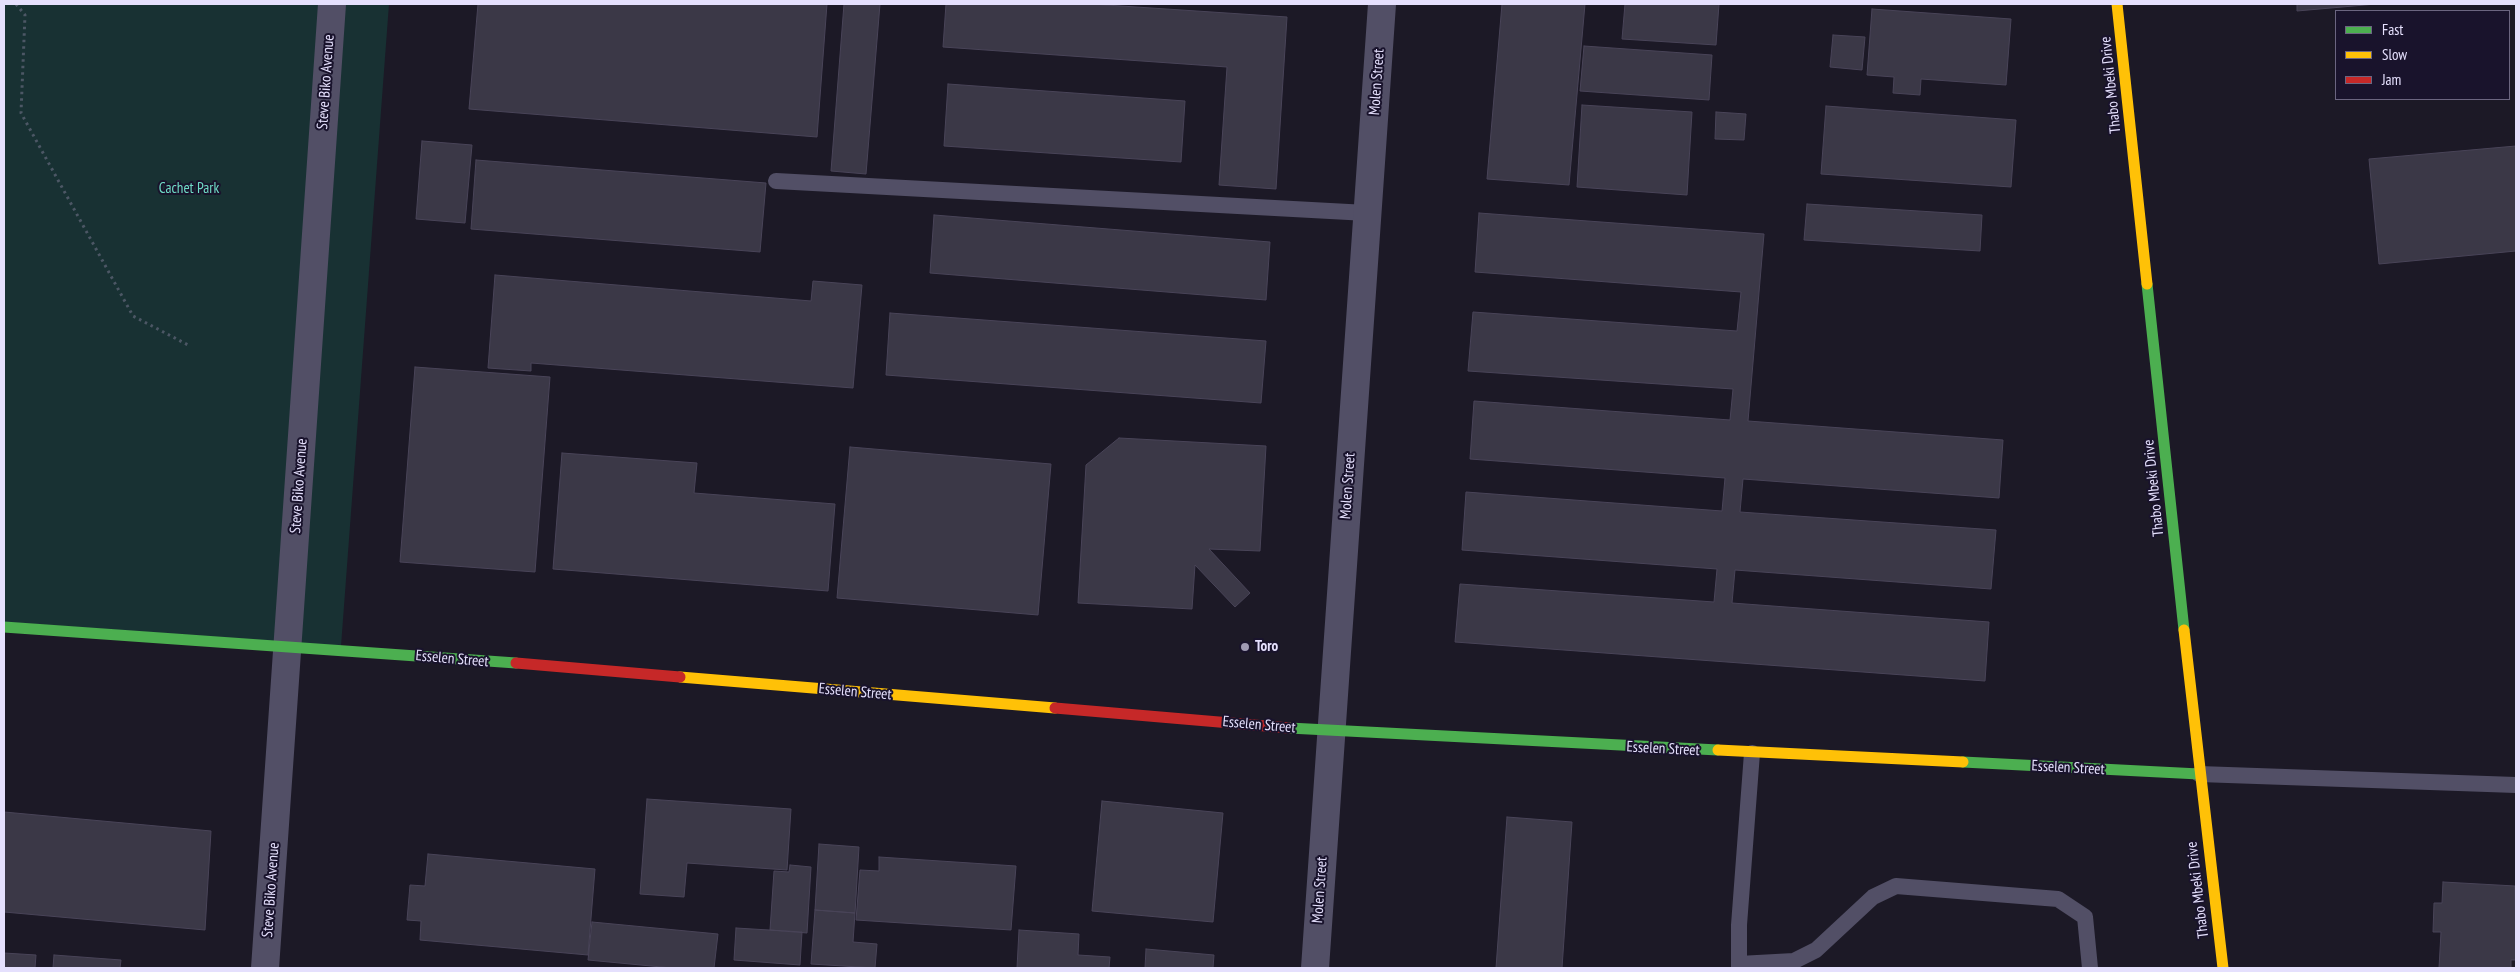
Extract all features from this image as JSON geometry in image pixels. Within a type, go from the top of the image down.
[{"type":"street","name":"Steve Biko Avenue","points":[[265,968],[332,4]]},
{"type":"street","name":"Molen Street","points":[[1315,968],[1382,4]]},
{"type":"street","name":"Thabo Mbeki Drive","points":[[2117,4],[2199,774],[2223,968]]},
{"type":"street","name":"Esselen Street","points":[[4,627],[288,647],[1331,731],[2199,774]]},
{"type":"lane","points":[[776,181],[1367,214]]},
{"type":"lane","points":[[1752,753],[1739,925],[1739,966],[1794,961],[1816,950],[1873,897],[1896,886],[2058,898],[2085,917],[2090,968]]},
{"type":"lane","name":"Esselen Street","points":[[2199,774],[2516,784]]},
{"type":"path","points":[[16,4],[25,15],[22,113],[133,316],[190,346]]},
{"type":"green space","name":"Cachet Park","points":[[4,4],[389,4],[341,646],[4,622]]},
{"type":"building","points":[[478,4],[827,4],[817,137],[469,109]]},
{"type":"building","points":[[844,4],[880,4],[866,174],[831,171]]},
{"type":"building","points":[[946,4],[1091,4],[1287,17],[1276,189],[1219,185],[1227,67],[943,47]]},
{"type":"building","points":[[1502,4],[1585,4],[1569,185],[1487,179]]},
{"type":"building","points":[[1625,4],[1719,4],[1716,45],[1622,39]]},
{"type":"building","points":[[2297,4],[2376,4],[2297,11]]},
{"type":"building","points":[[1872,9],[2011,19],[2006,85],[1921,79],[1920,95],[1893,93],[1894,77],[1867,75]]},
{"type":"building","points":[[1833,35],[1865,37],[1862,70],[1830,67]]},
{"type":"building","points":[[1584,46],[1712,55],[1709,100],[1580,91]]},
{"type":"building","points":[[948,84],[1185,101],[1181,162],[944,146]]},
{"type":"building","points":[[1582,105],[1692,112],[1687,195],[1577,187]]},
{"type":"building","points":[[1826,106],[2016,120],[2011,187],[1821,174]]},
{"type":"building","points":[[1716,112],[1746,114],[1744,140],[1715,139]]},
{"type":"building","points":[[422,141],[472,145],[465,223],[416,219]]},
{"type":"building","points":[[2516,146],[2516,251],[2379,264],[2369,159]]},
{"type":"building","points":[[476,160],[766,183],[760,252],[471,229]]},
{"type":"building","points":[[1807,204],[1982,215],[1980,251],[1804,240]]},
{"type":"building","points":[[1479,213],[1764,234],[1748,421],[2003,440],[1999,498],[1743,479],[1740,512],[1996,530],[1991,589],[1735,570],[1732,603],[1989,622],[1985,681],[1455,642],[1460,584],[1714,602],[1717,569],[1462,550],[1466,492],[1722,511],[1725,478],[1470,459],[1474,401],[1730,420],[1733,389],[1468,371],[1473,312],[1737,331],[1741,292],[1475,272]]},
{"type":"building","points":[[934,215],[1270,242],[1266,300],[930,273]]},
{"type":"building","points":[[495,275],[811,301],[813,281],[862,285],[853,388],[531,363],[531,371],[488,368]]},
{"type":"building","points":[[890,313],[1266,341],[1261,403],[886,375]]},
{"type":"building","points":[[415,367],[550,377],[535,572],[400,562]]},
{"type":"building","points":[[1119,438],[1266,446],[1260,551],[1209,549],[1250,593],[1235,607],[1195,565],[1192,609],[1078,603],[1086,465]]},
{"type":"building","points":[[850,447],[1051,464],[1038,615],[837,598]]},
{"type":"building","points":[[562,453],[697,463],[694,493],[835,504],[828,591],[553,569]]},
{"type":"building","points":[[647,799],[791,809],[787,870],[687,863],[684,897],[640,894]]},
{"type":"building","points":[[1102,801],[1223,813],[1213,922],[1092,911]]},
{"type":"building","points":[[4,812],[211,831],[205,930],[4,912]]},
{"type":"building","points":[[1507,817],[1572,822],[1562,968],[1496,968]]},
{"type":"building","points":[[819,844],[859,847],[855,913],[815,910]]},
{"type":"building","points":[[428,854],[595,869],[588,955],[420,940],[421,921],[407,920],[410,885],[425,886]]},
{"type":"building","points":[[879,857],[1016,866],[1011,930],[856,920],[860,870],[879,871]]},
{"type":"building","points":[[790,865],[811,867],[807,933],[770,930],[774,871],[789,872]]},
{"type":"building","points":[[2443,882],[2515,886],[2516,960],[2511,960],[2511,968],[2439,968],[2441,932],[2433,932],[2434,903],[2442,903]]},
{"type":"building","points":[[815,910],[855,913],[853,942],[877,944],[875,968],[811,964]]},
{"type":"building","points":[[592,922],[718,934],[714,968],[672,968],[588,960]]},
{"type":"building","points":[[736,928],[802,932],[800,965],[734,960]]},
{"type":"building","points":[[1019,930],[1079,934],[1078,955],[1110,957],[1109,968],[1017,968]]},
{"type":"building","points":[[1146,949],[1214,955],[1213,968],[1145,968]]},
{"type":"building","points":[[4,953],[36,955],[35,968],[4,968]]},
{"type":"building","points":[[54,955],[121,960],[120,968],[53,968]]},
{"type":"traffic: fast","points":[[2147,284],[2184,630]]},
{"type":"traffic: fast","points":[[4,627],[516,663]]},
{"type":"traffic: fast","points":[[1289,728],[1718,750]]},
{"type":"traffic: fast","points":[[1963,762],[2199,774]]},
{"type":"traffic: slow","points":[[2117,4],[2147,284]]},
{"type":"traffic: slow","points":[[2184,630],[2223,968]]},
{"type":"traffic: slow","points":[[680,677],[1055,708]]},
{"type":"traffic: slow","points":[[1718,750],[1963,762]]},
{"type":"traffic: jam","points":[[516,663],[680,677]]},
{"type":"traffic: jam","points":[[1055,708],[1289,728]]},
{"type":"place","name":"Toro","points":[[1245,647]]}]
